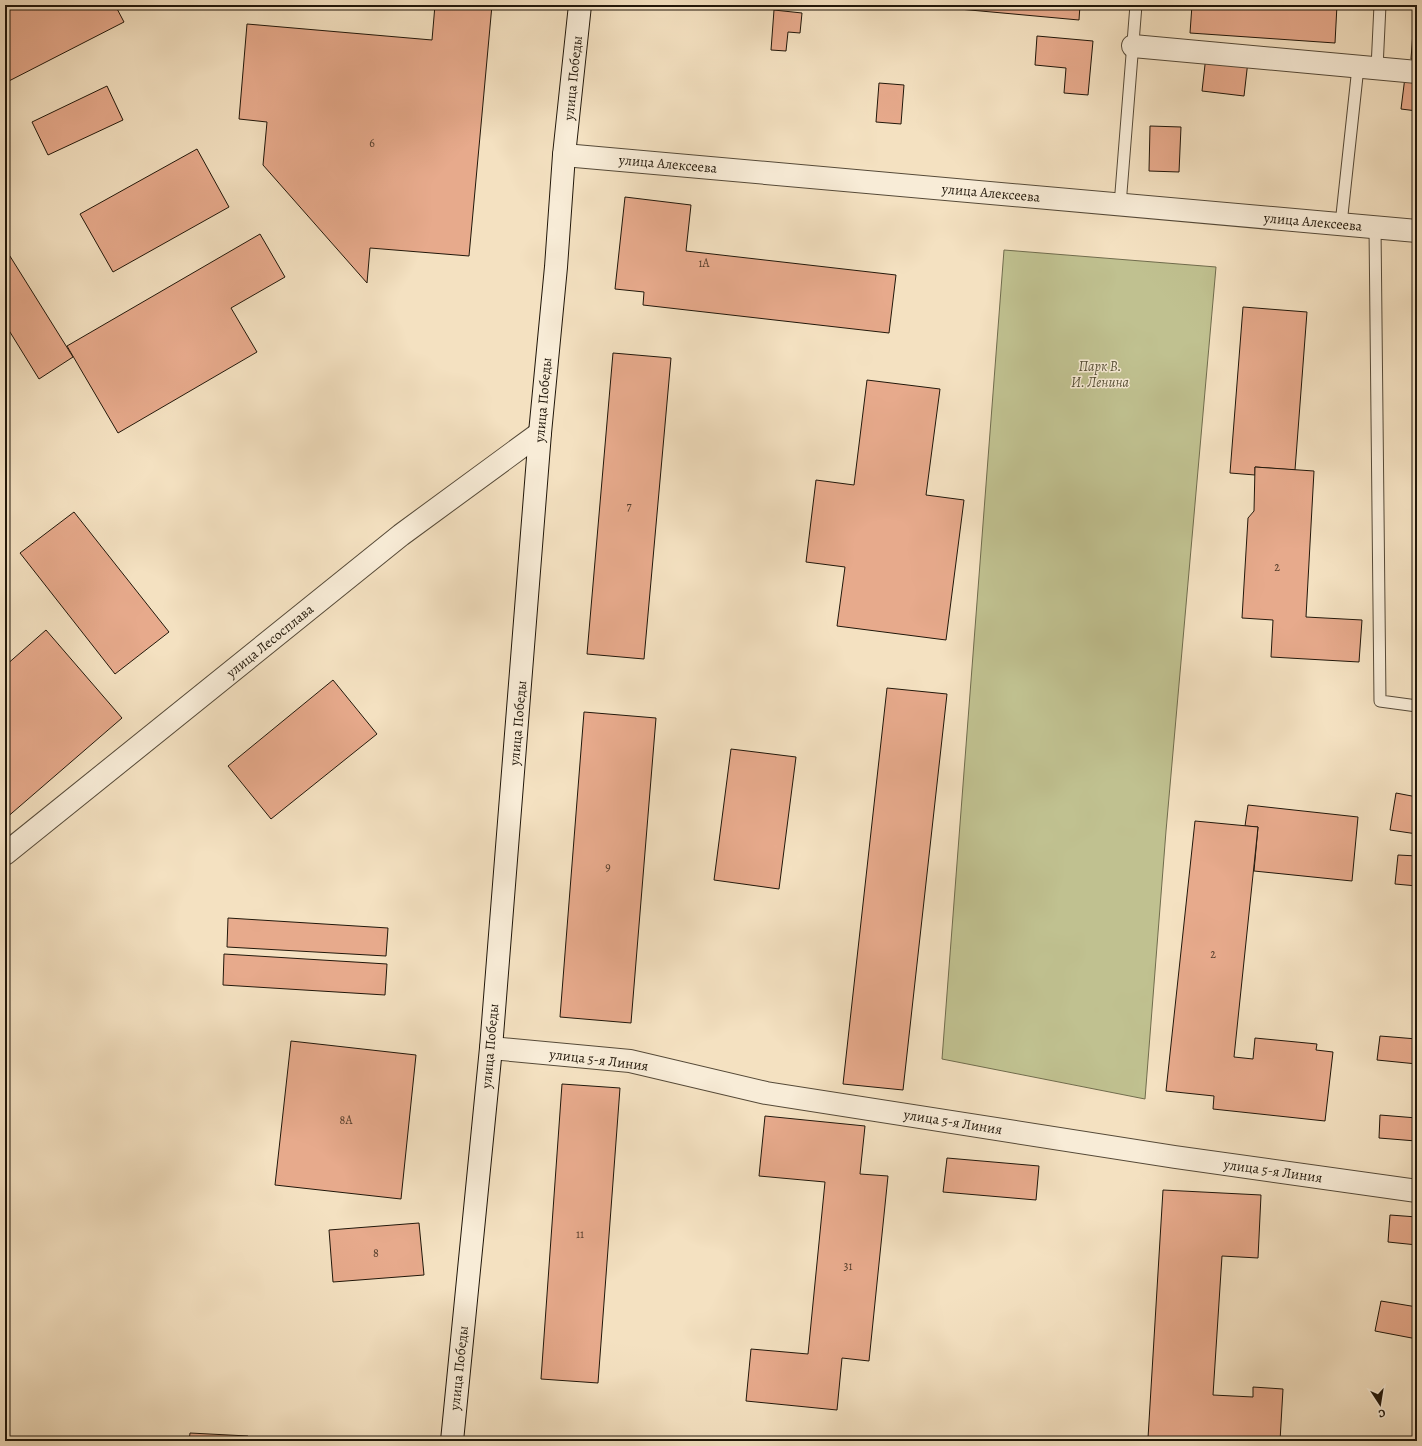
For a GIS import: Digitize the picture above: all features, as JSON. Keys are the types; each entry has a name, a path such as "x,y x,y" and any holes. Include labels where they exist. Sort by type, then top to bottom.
{"street":[{"name":"улица Победы","path":"452,1441 491,1048 540,433 556,267 564,155 580,5"},
{"path":"1133,46 1417,72"},
{"name":"улица Алексеева","path":"564,155 1417,231"},
{"name":"улица Лесосплава","path":"5,854 401,535 540,433"},
{"name":"улица 5-я Линия","path":"491,1048 630,1061 774,1094 1175,1157 1417,1191"}],"lane":[{"path":"1120,204 1136,5"},
{"path":"1341,224 1367,67 1380,5"},
{"path":"1375,227 1380,701 1417,706"}],"green space":[{"name":"Парк В. И. Ленина","path":"1004,250 1216,267 1166,831 1145,1099 942,1059"}],"building":[{"path":"5,5 115,5 124,22 5,83"},
{"path":"435,5 492,5 469,256 370,248 367,283 263,165 267,122 239,119 247,24 432,40"},
{"path":"937,5 1080,5 1079,20 937,7"},
{"path":"1192,5 1337,5 1335,43 1190,33"},
{"path":"1415,5 1417,5 1417,60 1411,59"},
{"path":"774,10 802,13 800,33 788,32 786,51 771,50"},
{"path":"1037,36 1093,41 1088,95 1064,93 1066,68 1035,65"},
{"path":"1206,56 1248,61 1244,96 1202,91"},
{"path":"1405,77 1417,78 1417,111 1401,109"},
{"path":"879,83 904,85 901,124 876,122"},
{"path":"107,86 123,120 48,155 32,122"},
{"path":"1150,126 1181,127 1179,172 1149,171"},
{"path":"197,149 229,207 113,272 80,214"},
{"path":"625,197 691,205 686,251 896,275 889,333 643,305 644,292 615,289"},
{"path":"260,234 285,277 231,308 257,352 118,433 67,346"},
{"path":"8,253 73,357 39,379 5,324 5,255"},
{"path":"1243,307 1307,312 1295,470 1255,467 1255,475 1230,473"},
{"path":"613,353 671,358 644,659 587,654"},
{"path":"867,380 940,389 926,495 964,500 946,640 837,626 845,567 806,562 816,480 854,485"},
{"path":"1255,467 1314,471 1306,617 1362,620 1359,662 1271,657 1273,620 1242,618 1248,518 1254,511"},
{"path":"74,512 169,632 115,674 20,553"},
{"path":"46,630 122,718 5,819 5,666"},
{"path":"333,680 377,734 271,819 228,766"},
{"path":"887,688 947,694 903,1090 843,1084"},
{"path":"584,712 656,718 631,1023 560,1017"},
{"path":"731,749 796,757 779,889 714,880"},
{"path":"1396,793 1417,797 1417,834 1390,830"},
{"path":"1248,805 1358,817 1352,881 1254,871 1258,827 1245,826"},
{"path":"1195,821 1258,827 1234,1057 1253,1059 1255,1038 1317,1044 1316,1050 1333,1052 1325,1121 1213,1109 1214,1096 1166,1091"},
{"path":"1398,855 1417,856 1417,886 1395,884"},
{"path":"228,918 388,928 386,956 227,947"},
{"path":"224,954 387,964 385,995 223,985"},
{"path":"1380,1036 1417,1039 1417,1064 1377,1060"},
{"path":"291,1041 416,1055 401,1199 275,1185"},
{"path":"562,1084 620,1088 598,1383 541,1379"},
{"path":"1380,1115 1417,1118 1417,1163 1414,1163 1416,1141 1379,1138"},
{"path":"765,1116 865,1126 860,1174 888,1176 869,1361 842,1358 837,1410 746,1401 751,1349 808,1354 825,1182 759,1176"},
{"path":"947,1158 1039,1166 1036,1200 943,1192"},
{"path":"1163,1190 1261,1195 1258,1258 1222,1256 1213,1395 1253,1397 1253,1387 1283,1389 1280,1441 1193,1441 1148,1438"},
{"path":"1390,1215 1417,1217 1417,1245 1388,1242"},
{"path":"419,1223 424,1275 333,1282 329,1230"},
{"path":"1381,1301 1417,1307 1417,1339 1375,1331"},
{"path":"190,1433 248,1436 247,1441 189,1441"}]}
